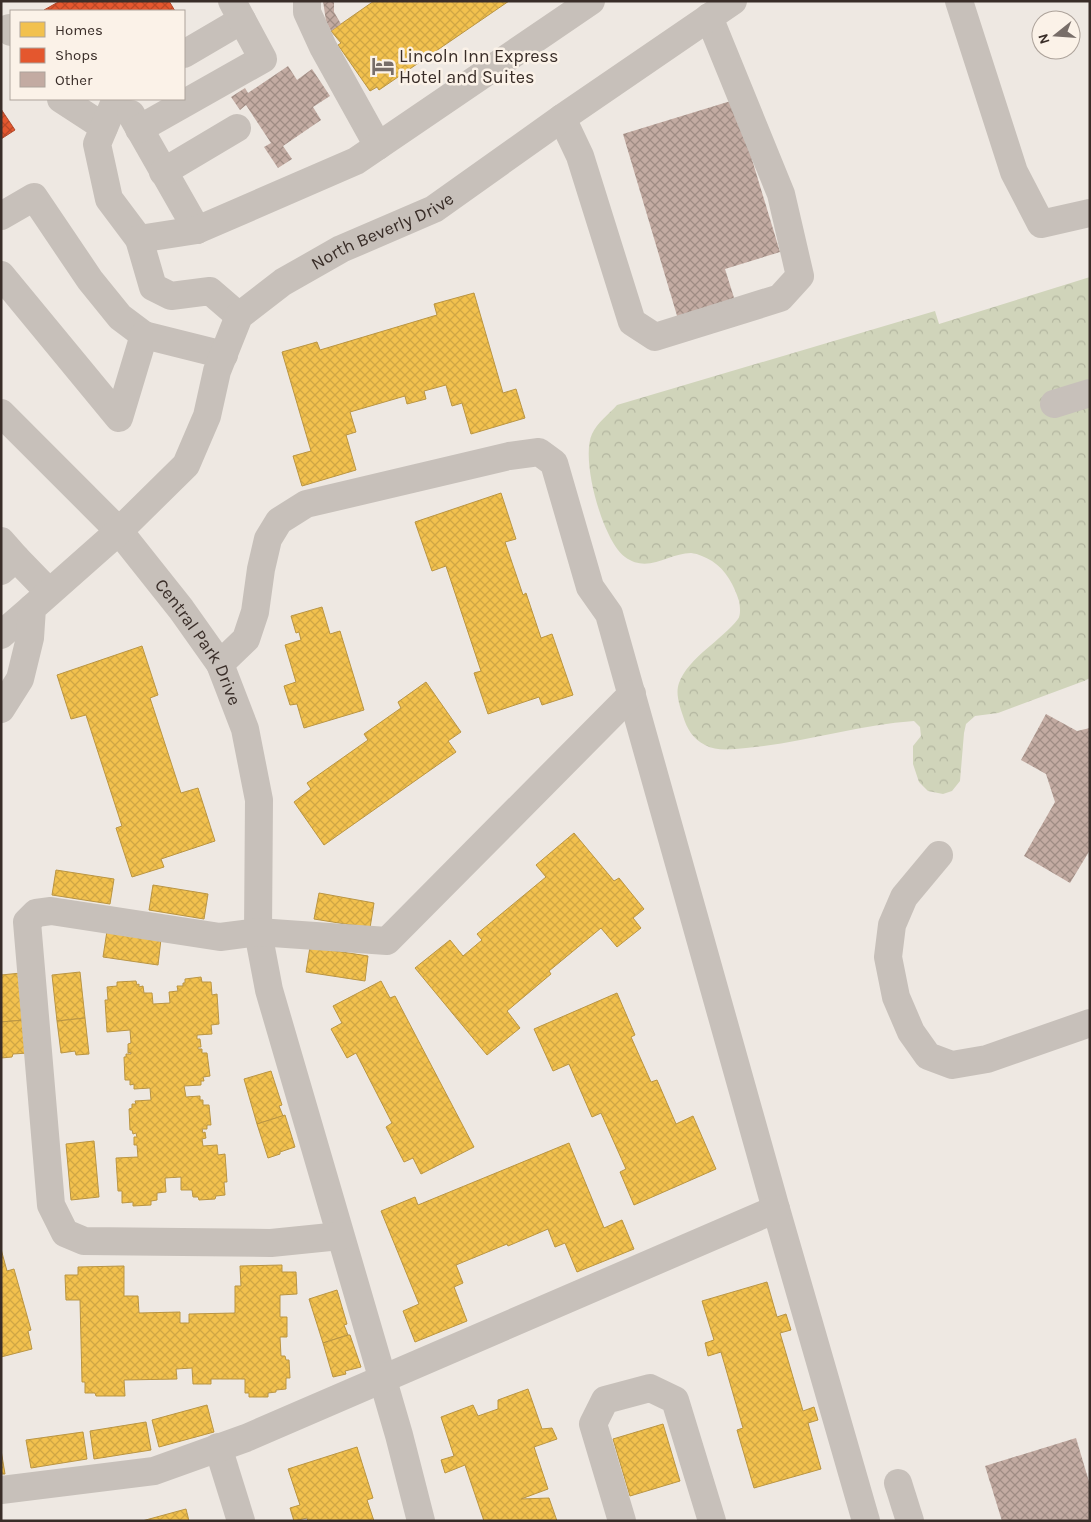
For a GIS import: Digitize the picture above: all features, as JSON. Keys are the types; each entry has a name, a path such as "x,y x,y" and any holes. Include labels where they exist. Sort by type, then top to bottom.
{"street":[{"path":"139,239 197,230 356,161 591,1"},
{"name":"North Beverly Drive","path":"239,316 283,282 341,249 434,209 562,118 733,1"},
{"path":"959,1 1014,172 1042,224 1090,213"},
{"path":"305,5 323,47 378,146"},
{"path":"139,129 263,59 237,11 185,53"},
{"path":"562,118 580,156 632,322 655,337 780,298 800,276 781,194 709,17"},
{"path":"63,100 104,127"},
{"path":"1,635 119,531 186,465 207,416 217,371 239,316 210,291 171,296 153,287 139,239 109,200 97,144 116,100"},
{"path":"123,100 197,230"},
{"path":"163,172 237,128"},
{"path":"1,216 34,197 90,280 120,317 144,335 224,355"},
{"path":"1,274 120,418 144,335"},
{"path":"1054,404 1090,393"},
{"name":"Central Park Drive","path":"1,413 119,531 181,609 220,664 245,729 259,800 258,932 269,990 382,1379 421,1521"},
{"path":"220,664 246,639 255,612 261,568 268,539 279,521 306,504 510,456 539,452 554,463 590,587 610,614 776,1209 866,1521"},
{"path":"6,557 41,600"},
{"path":"1,709 20,679 41,600"},
{"path":"340,1236 271,1243 84,1241 65,1233 51,1205 27,922 36,913 51,911 220,937 258,932 388,941 632,694"},
{"path":"939,855 904,898 892,925 888,957 896,997 910,1032 928,1056 952,1065 987,1059 1090,1023"},
{"path":"1,1490 154,1471 246,1438 776,1209"},
{"path":"622,1521 593,1424 605,1400 650,1388 675,1400 712,1521"},
{"path":"218,1448 241,1521"},
{"path":"898,1483 910,1521"}],"green space":[{"path":"1090,277 1090,678 998,713 975,716 966,724 960,781 952,791 943,794 928,791 919,782 913,764 913,746 921,736 920,727 914,721 872,726 767,746 725,750 715,749 697,740 689,729 679,704 679,683 683,674 697,657 738,619 740,613 739,601 735,589 725,573 712,561 702,556 691,553 683,554 642,564 625,557 617,548 602,518 591,480 589,446 592,434 600,422 617,405 935,311 939,324"}],"building: Homes":[{"name":"Lincoln Inn Express Hotel and Suites","path":"374,1 509,1 379,90 377,87 370,91 338,45 341,43 331,31"},
{"path":"474,293 503,393 516,389 525,418 471,434 462,403 452,406 446,385 424,391 426,399 407,404 405,396 350,412 356,432 346,435 356,470 302,486 293,456 311,451 282,352 317,342 320,350 437,315 434,304"},
{"path":"501,493 516,539 505,542 523,595 526,593 541,638 552,634 573,695 542,705 539,697 488,714 474,673 481,671 446,566 432,571 415,522"},
{"path":"322,607 330,634 340,631 364,710 304,728 297,704 290,705 284,686 296,682 285,645 301,640 299,632 296,633 291,616"},
{"path":"142,646 158,695 150,698 181,793 198,788 215,841 161,859 164,867 132,877 116,828 122,826 86,715 71,719 57,675"},
{"path":"426,682 461,732 448,741 456,752 324,845 294,802 311,789 307,783 368,740 364,734 401,708 398,702"},
{"path":"574,833 614,881 619,878 644,909 633,918 641,928 617,947 601,928 549,971 551,974 507,1011 520,1028 487,1055 415,968 450,940 463,956 482,940 477,934 546,877 536,865"},
{"path":"56,870 114,879 110,904 52,895"},
{"path":"153,885 208,894 204,919 149,910"},
{"path":"319,893 374,903 370,928 314,919"},
{"path":"107,931 161,939 158,965 103,957"},
{"path":"310,947 368,956 365,981 306,972"},
{"path":"80,972 85,1018 57,1021 52,975"},
{"path":"21,973 23,1020 1,1022 1,975"},
{"path":"201,977 202,982 211,982 212,995 217,994 219,1024 211,1025 212,1034 197,1035 197,1039 200,1039 201,1047 198,1047 198,1049 202,1049 202,1053 207,1053 210,1076 203,1077 204,1081 201,1081 201,1085 184,1086 186,1097 200,1096 200,1100 203,1100 203,1105 209,1105 211,1125 207,1125 207,1129 202,1129 203,1133 205,1132 206,1138 202,1139 203,1146 217,1145 218,1155 225,1154 227,1182 224,1182 225,1195 216,1196 215,1199 199,1200 198,1197 193,1197 192,1190 181,1190 181,1177 165,1178 166,1192 157,1193 157,1200 151,1201 151,1205 133,1206 133,1202 122,1203 122,1191 118,1191 116,1158 138,1157 137,1145 134,1145 134,1137 137,1137 136,1133 133,1134 132,1130 130,1130 129,1109 132,1108 132,1104 136,1104 135,1101 151,1100 150,1088 134,1089 134,1084 130,1085 130,1080 125,1080 124,1057 126,1057 126,1054 131,1054 131,1052 128,1053 128,1044 131,1043 130,1030 107,1032 105,1000 108,1000 107,987 117,986 117,982 136,981 139,987 143,986 144,993 152,993 153,1004 170,1003 169,992 178,991 177,986 183,986 185,979"},
{"path":"381,981 390,998 395,996 474,1147 421,1174 413,1158 404,1162 386,1127 392,1123 356,1053 347,1058 331,1029 342,1023 333,1006"},
{"path":"617,993 635,1035 631,1037 651,1082 657,1080 676,1124 693,1116 716,1169 634,1205 620,1172 626,1169 601,1113 592,1117 569,1064 553,1071 534,1029"},
{"path":"85,1018 89,1054 76,1055 75,1051 61,1053 57,1021"},
{"path":"25,1020 28,1053 13,1054 12,1057 1,1058 1,1022"},
{"path":"271,1071 282,1105 279,1106 283,1116 257,1124 244,1079"},
{"path":"285,1115 295,1147 268,1158 257,1124"},
{"path":"94,1141 99,1197 71,1200 66,1144"},
{"path":"569,1143 604,1228 622,1220 634,1249 577,1272 565,1243 555,1247 548,1229 456,1265 463,1283 454,1287 467,1321 415,1342 403,1311 419,1304 381,1211 415,1197 418,1205"},
{"path":"1,1249 7,1271 14,1269 31,1330 28,1331 32,1349 1,1357"},
{"path":"282,1265 282,1272 296,1272 297,1294 280,1295 280,1317 287,1317 287,1337 280,1337 281,1356 285,1356 286,1360 289,1360 290,1378 286,1378 286,1389 268,1393 268,1397 249,1397 249,1393 245,1393 245,1379 211,1379 211,1384 193,1384 192,1368 176,1369 177,1379 124,1380 125,1396 96,1396 95,1393 85,1393 85,1382 82,1382 80,1300 66,1300 65,1275 78,1275 78,1267 124,1266 124,1296 138,1296 139,1313 180,1312 180,1323 189,1323 189,1314 235,1313 235,1286 241,1286 240,1266"},
{"path":"767,1282 777,1317 786,1314 791,1330 780,1333 803,1411 814,1407 818,1420 808,1423 821,1469 754,1488 737,1430 743,1428 721,1352 708,1356 705,1343 714,1340 702,1301"},
{"path":"337,1290 347,1324 344,1325 348,1335 323,1343 309,1299"},
{"path":"350,1335 361,1367 345,1371 346,1374 333,1377 323,1343"},
{"path":"528,1389 542,1429 552,1428 557,1439 534,1447 548,1489 521,1499 549,1498 557,1521 484,1521 465,1465 445,1473 441,1460 454,1456 441,1417 473,1405 478,1416 498,1409 498,1400"},
{"path":"207,1405 214,1432 159,1447 152,1420"},
{"path":"146,1422 151,1450 94,1459 90,1431"},
{"path":"663,1424 680,1481 630,1496 613,1439"},
{"path":"83,1432 87,1459 31,1468 26,1440"},
{"path":"357,1447 373,1498 367,1500 374,1521 308,1521 307,1518 294,1521 290,1508 300,1505 288,1469"},
{"path":"1,1450 5,1474 1,1474"},
{"path":"186,1509 189,1521 142,1521"}],"building: Shops":[{"path":"60,1 169,1 174,10 44,10"},
{"path":"1,109 15,130 1,139"}],"building: Other":[{"path":"323,1 334,1 334,12 341,24 331,31 326,21"},
{"path":"288,66 297,80 312,69 330,96 313,107 321,120 283,146 292,159 278,168 264,147 271,143 246,105 240,110 231,97 245,88 248,93"},
{"path":"734,100 780,252 725,269 735,301 678,319 623,134"},
{"path":"1046,714 1077,731 1090,728 1090,850 1070,883 1024,856 1055,802 1046,774 1021,760"},
{"path":"1076,1438 1090,1485 1090,1521 1002,1521 985,1466"}],"place":[{"name":"Lincoln Inn Express Hotel and Suites","path":"383,66"}]}
